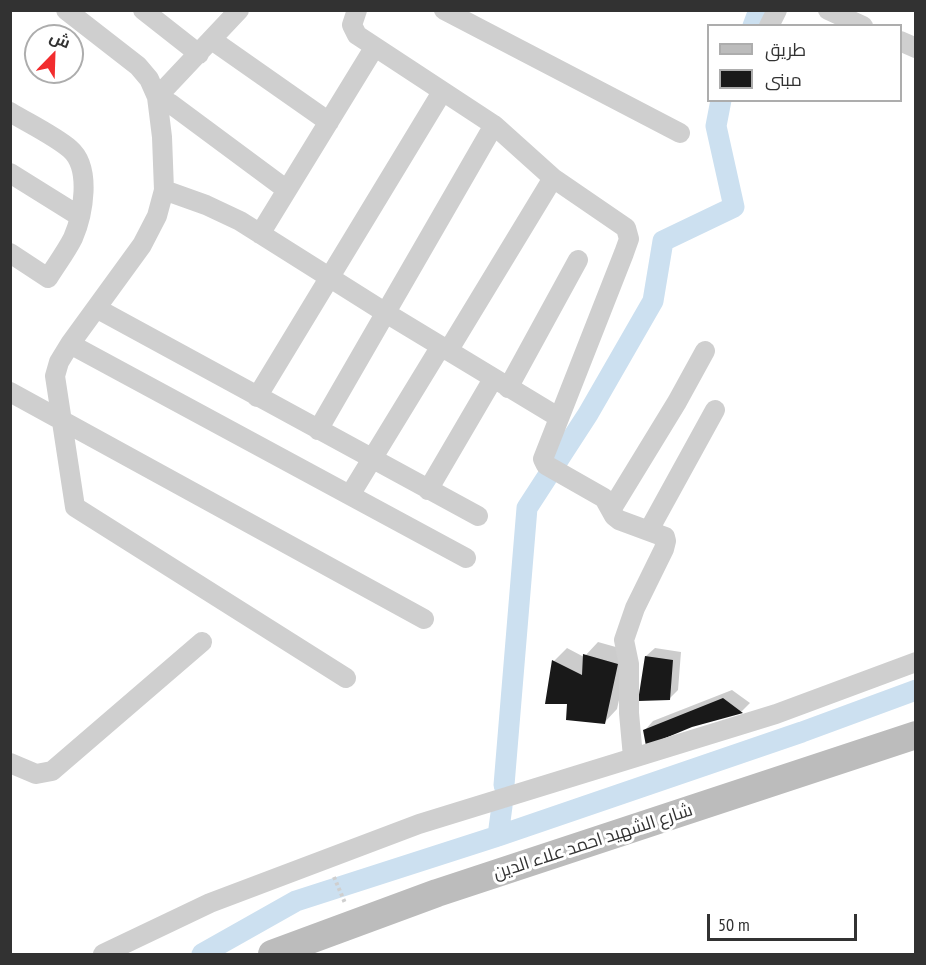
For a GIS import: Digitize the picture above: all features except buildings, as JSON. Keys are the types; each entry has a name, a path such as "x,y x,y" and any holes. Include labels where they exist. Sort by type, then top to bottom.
{"main road":[{"name":"شارع الشهيد احمد علاء الدين","path":"272,954 437,893 915,735"}],"street":[{"path":"66,10 138,66 149,79 157,98 162,137 164,190 157,216 142,245 70,344 59,362 55,376 75,507 346,678"},
{"path":"143,10 328,122"},
{"path":"157,98 239,10"},
{"path":"357,10 352,25 357,35 494,125 553,178 626,228 629,239 543,454 543,459 552,469 604,498 619,520 665,537 666,541 635,608 624,640 629,664 629,713 633,757"},
{"path":"444,10 680,133"},
{"path":"770,24 777,10"},
{"path":"828,10 859,24"},
{"path":"260,234 374,48"},
{"path":"256,397 442,92"},
{"path":"157,98 171,104 287,190"},
{"path":"10,112 72,150 80,163 84,186 80,216 73,238 48,278 10,253"},
{"path":"318,430 494,125"},
{"path":"10,173 80,216"},
{"path":"350,495 553,178"},
{"path":"164,190 206,205 240,221 444,349 558,417"},
{"path":"428,490 501,383 578,260"},
{"path":"96,308 371,460 478,516"},
{"path":"70,344 466,558"},
{"path":"611,510 677,402 705,351"},
{"path":"10,392 424,619"},
{"path":"649,530 715,410"},
{"path":"10,763 36,774 52,771 202,642"},
{"path":"104,954 210,903 419,824 776,714 915,662"}],"path":[{"path":"326,859 354,923"}],"waterway":[{"path":"754,24 759,10"},
{"path":"504,785 527,508 588,414 653,301 663,241 734,207 716,126 721,102"},
{"path":"202,954 296,901 498,836 802,732 916,690"},
{"path":"498,836 502,806"}]}
